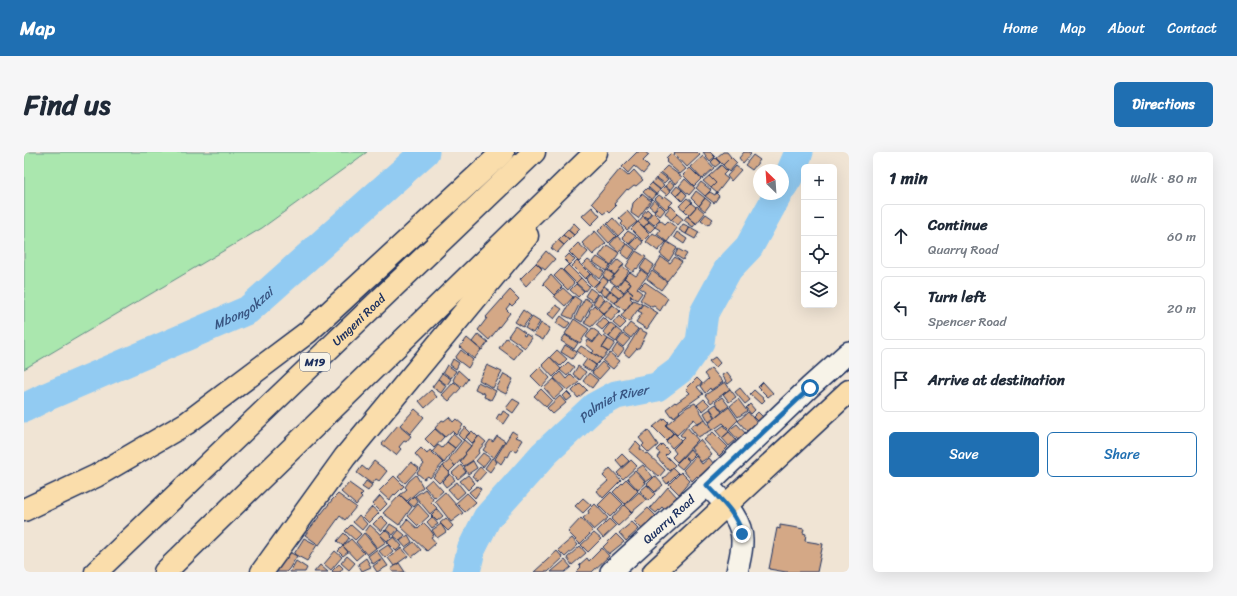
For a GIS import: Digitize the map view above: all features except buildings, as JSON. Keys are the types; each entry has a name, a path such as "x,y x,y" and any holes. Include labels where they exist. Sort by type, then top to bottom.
{"main road":[{"path":"24,510 96,476 187,423 308,332 503,152"},
{"name":"Umgeni Road","path":"96,572 534,152"},
{"path":"165,572 597,152"},
{"path":"262,572 345,458 597,152"},
{"path":"654,572 849,391"}],"street":[{"name":"Quarry Road","path":"611,572 707,485 849,352"},
{"path":"707,485 738,520 742,534 741,552 737,572"}],"green space":[{"path":"24,152 367,152 262,228 24,369"}],"waterway":[{"name":"Mbongokzai","path":"24,408 46,397 248,310 425,152"},
{"name":"Palmiet River","path":"789,176 799,152"},
{"name":"Palmiet River","path":"466,572 471,550 487,518 544,454 594,407 616,395 657,387 681,369 700,342 704,313 728,269 749,247 775,200"}],"route":[{"path":"742,534 738,520 707,485 810,388"}]}
